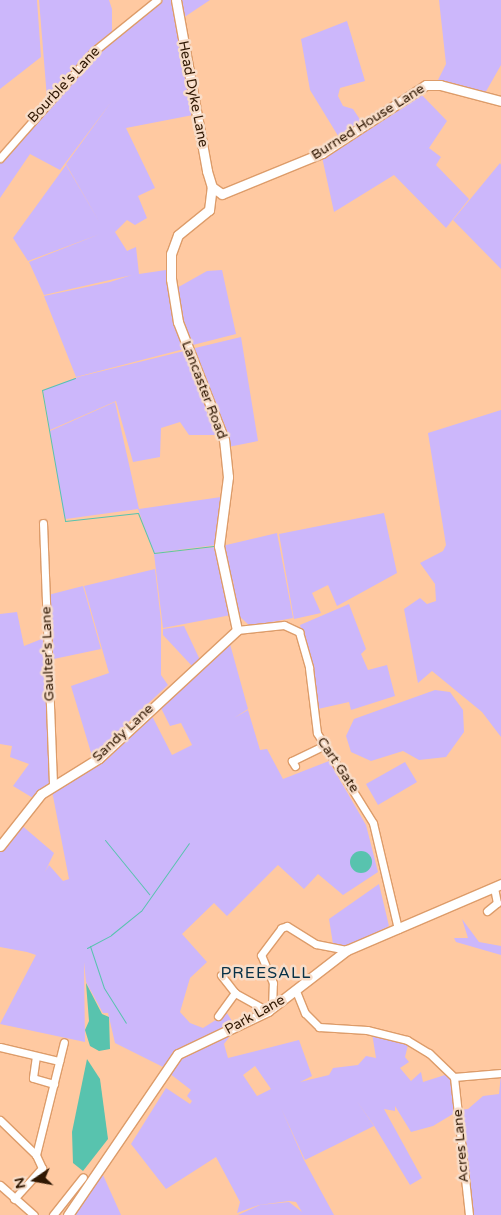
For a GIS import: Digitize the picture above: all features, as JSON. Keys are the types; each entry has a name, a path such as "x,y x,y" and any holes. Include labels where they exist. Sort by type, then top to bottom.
{"main road":[{"name":"Head Dyke Lane","path":"176,0 212,187"},
{"name":"Burned House Lane","path":"232,192 322,153 426,86 440,84 463,94 501,101"},
{"path":"209,210 212,187 222,194 232,192"},
{"name":"Lancaster Road","path":"232,192 178,235 171,254 171,280 178,322 224,440 228,477 219,546 237,630"},
{"name":"Sandy Lane","path":"0,846 35,801 53,786 99,758 148,709 227,641 237,630"},
{"name":"Park Lane","path":"68,1215 175,1057 270,1009 347,950 498,885"}],"street":[{"name":"Bourble's Lane","path":"0,158 94,51 157,0"},
{"name":"Gaulter's Lane","path":"43,523 53,786"},
{"name":"Cart Gate","path":"237,630 284,624 299,632 309,668 317,733 373,823 398,929"},
{"path":"294,766 292,761 325,745"},
{"path":"494,910 498,898 498,885"},
{"path":"221,975 235,994 270,1009 273,983 263,952 281,928 287,926 316,944 347,950"},
{"path":"289,993 316,1026 367,1030 406,1040 429,1053 454,1077 501,1073"},
{"path":"218,1016 235,994"},
{"path":"36,1155 64,1042"},
{"path":"0,1047 59,1061"},
{"path":"36,1056 33,1078 54,1084"},
{"name":"Acres Lane","path":"454,1077 469,1215"},
{"path":"0,1120 36,1155 42,1168 14,1200"},
{"path":"53,1215 83,1178"},
{"path":"0,1185 14,1200 34,1215"}],"shaded area":[{"path":"0,0 37,0 41,57 0,89"},
{"path":"39,0 109,0 112,9 112,35 98,42 47,98"},
{"path":"160,0 173,0 193,115 126,128 155,188 138,196 147,218 135,225 127,220 115,232 127,251 136,247 139,274 166,270 175,323 184,349 76,377 44,296 110,282 132,275 44,295 29,262 100,234 28,261 13,238 66,165 100,223 66,164 112,101 60,170 30,154 0,198 0,161 104,45"},
{"path":"179,0 210,0 183,18"},
{"path":"439,0 501,0 501,65 484,95 438,80 446,64"},
{"path":"347,21 365,81 340,88 338,96 343,106 353,109 363,124 340,139 310,90 301,39"},
{"path":"419,92 447,121 429,148 441,157 436,165 469,199 446,228 394,175 334,212 322,157"},
{"path":"500,163 501,165 501,269 453,220"},
{"path":"222,270 236,334 189,346 175,289 207,271"},
{"path":"241,337 258,441 228,447 222,422 191,349"},
{"path":"184,351 220,435 189,435 180,422 161,428 160,457 133,462 116,401 50,430 43,390 78,377"},
{"path":"115,402 139,509 221,497 216,545 154,553 138,509 66,519 50,431"},
{"path":"501,410 501,737 482,712 432,671 418,683 404,609 420,598 427,604 436,601 435,584 420,563 443,551 446,545 428,433"},
{"path":"384,513 397,573 337,606 328,585 312,593 321,613 294,619 279,534"},
{"path":"277,533 293,618 250,626 238,615 231,586 234,582 229,581 222,546"},
{"path":"216,547 231,615 163,628 154,554"},
{"path":"155,569 161,621 161,675 168,685 92,756 71,686 109,673 84,586"},
{"path":"83,586 101,649 49,660 48,595"},
{"path":"349,604 366,649 361,654 368,670 387,665 395,696 351,710 349,702 318,709 312,667 300,625"},
{"path":"17,612 24,646 44,638 51,781 33,798 13,786 29,764 10,757 12,746 0,744 0,614"},
{"path":"184,626 200,660 192,666 163,635 163,629"},
{"path":"230,644 248,709 234,718 248,710 260,750 267,749 283,779 329,761 366,825 378,872 343,895 318,874 304,889 278,865 227,916 214,903 182,934 207,962 190,978 180,1012 190,1023 203,1028 227,1013 235,1026 169,1060 163,1067 115,1043 108,1013 103,1013 86,982 84,962 85,1042 0,1024 36,955 0,947 0,850 20,824 54,853 45,872 49,865 63,881 69,879 52,791 109,758 151,714 172,755 192,745 181,723 170,726 160,706"},
{"path":"435,690 450,692 463,710 464,732 446,757 419,760 403,751 371,761 351,752 346,736 354,719"},
{"path":"405,762 417,782 378,805 366,784"},
{"path":"379,884 389,926 350,946 333,944 329,919"},
{"path":"462,919 479,942 501,946 501,955 456,942 454,938 468,938"},
{"path":"233,1032 224,1044 228,1058 299,1040 312,1076 300,1082 329,1075 333,1068 358,1065 366,1056 376,1058 372,1033 408,1045 405,1057 409,1062 400,1068 411,1081 421,1072 423,1082 448,1074 453,1083 453,1114 433,1126 411,1132 395,1106 395,1111 384,1109 422,1178 410,1185 373,1124 356,1100 374,1126 305,1160 281,1108 304,1160 334,1215 238,1215 260,1205 289,1202 302,1212 296,1202 289,1201 259,1205 237,1213 240,1202 216,1157 166,1189 131,1144 166,1088 190,1104 192,1101 187,1096 191,1090 169,1073 189,1050","holes":["255,1066 271,1089 257,1096 243,1075"]},
{"path":"501,1074 501,1215 470,1215 472,1206 465,1184 459,1110 468,1109 483,1096 499,1094"},
{"path":"103,1175 121,1215 72,1215"}],"water":[{"path":"361,851 369,854 372,862 369,870 361,873 353,870 350,862 353,854"},
{"path":"86,983 102,1014 109,1017 110,1049 99,1051 90,1046 85,1030 89,1021"},
{"path":"87,1059 100,1079 108,1139 83,1171 73,1163 72,1132"}],"waterway":[{"path":"75,378 42,390 65,521 138,513 154,553 214,546"},
{"path":"105,840 149,894"},
{"path":"87,948 111,935 141,911 189,843"},
{"path":"90,946 104,988 126,1023"}],"district":[{"name":"PREESALL","path":"266,973"}]}
